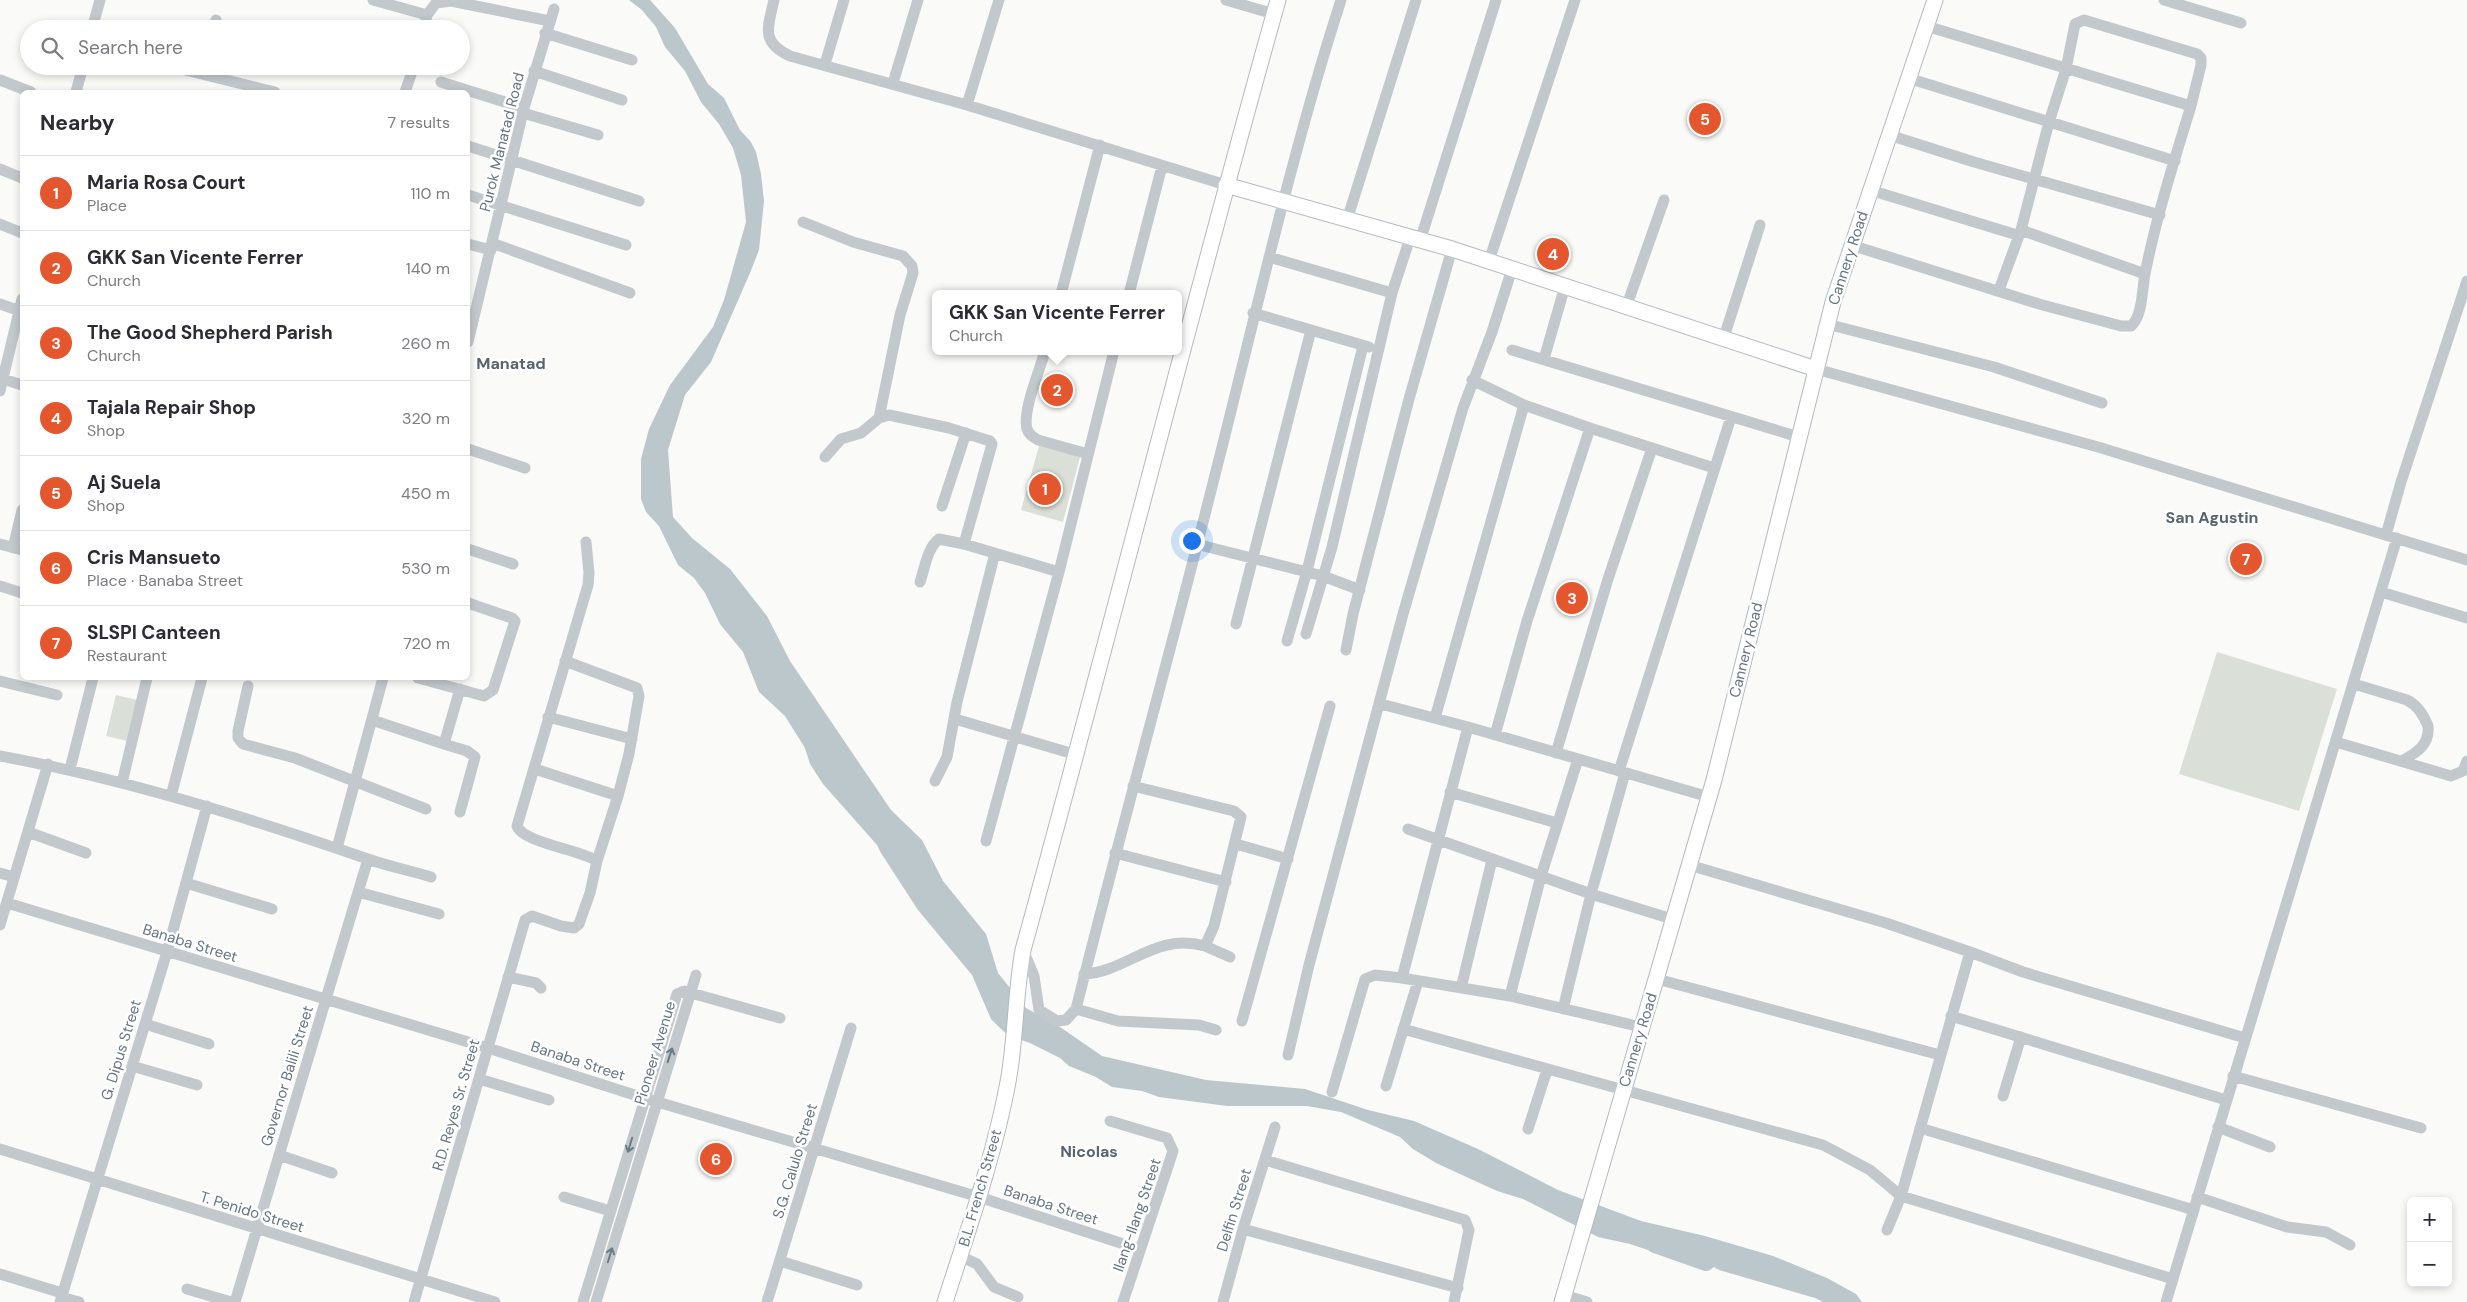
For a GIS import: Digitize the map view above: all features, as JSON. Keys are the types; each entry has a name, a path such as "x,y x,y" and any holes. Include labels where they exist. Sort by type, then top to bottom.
{"street":[{"path":"94,20 100,0"},
{"path":"373,0 427,15"},
{"path":"426,20 427,15 436,3 444,0 550,22"},
{"path":"774,0 768,26 768,38 771,44 790,56 893,83 1100,145 1162,166 1415,240 1452,249 1627,305 1816,369 2098,447 2467,560"},
{"path":"825,64 844,0"},
{"path":"893,83 918,0"},
{"path":"967,105 999,0"},
{"path":"1226,0 1276,7"},
{"path":"1023,950 1034,976 1039,1010 1049,1018 1061,1021 1072,1016 1076,1009 1268,257 1302,129 1340,0"},
{"path":"1347,220 1416,0"},
{"path":"1306,634 1323,576 1380,349 1392,293 1415,240 1496,0"},
{"path":"1489,261 1575,0"},
{"name":"Cannery Road","path":"1563,1298 1709,797 1827,324 1870,190 1935,0"},
{"path":"2164,0 2241,23"},
{"name":"B.L. French Street","path":"1182,353 1226,185 1276,7"},
{"name":"Purok Manatad Road","path":"470,334 534,71 554,9"},
{"path":"1852,246 1999,290 2039,304 2127,326 2134,323 2137,317 2145,274 2160,215 2201,65 2201,58 2197,54 2084,20 2075,24 2066,69 2049,122 2035,178 1999,290"},
{"path":"1926,26 2190,106"},
{"path":"546,33 632,60"},
{"path":"534,71 622,100"},
{"path":"77,90 81,75"},
{"path":"218,75 268,90"},
{"path":"406,90 411,75"},
{"path":"1908,78 2175,161"},
{"path":"0,80 26,90"},
{"path":"441,82 465,90"},
{"path":"470,92 598,135"},
{"path":"1889,135 2160,215"},
{"path":"1062,290 1100,145"},
{"path":"470,147 639,201"},
{"path":"1130,290 1162,166"},
{"path":"0,169 20,177"},
{"path":"1870,190 2019,232 2145,274"},
{"path":"470,195 626,244"},
{"path":"1627,305 1664,200"},
{"path":"803,222 853,242 904,256 912,266 913,274 900,315 878,418 867,430 841,439 825,457"},
{"path":"0,224 20,232"},
{"path":"1724,337 1760,225"},
{"path":"470,244 491,247 630,293"},
{"path":"1346,650 1409,399 1452,249"},
{"path":"1268,257 1392,293"},
{"path":"1288,1055 1309,965 1381,704 1403,614 1472,380 1492,332 1512,269"},
{"path":"2168,1302 2173,1279 2233,1076 2381,592 2401,482 2467,281"},
{"path":"1544,359 1565,286"},
{"path":"0,304 20,307"},
{"path":"1254,313 1363,346 1380,349"},
{"path":"20,317 17,346 1,385 20,385"},
{"path":"1827,324 1994,367 2102,403"},
{"path":"1236,624 1311,330"},
{"path":"1287,641 1307,572 1363,346"},
{"path":"1512,350 1799,437"},
{"path":"1044,355 1028,409 1027,430 1032,437 1038,440 1088,454"},
{"path":"986,840 1059,572 1113,355"},
{"name":"B.L. French Street","path":"945,1302 979,1198 1010,1072 1023,950 1077,755 1182,355"},
{"path":"1472,380 1524,405 1714,468"},
{"path":"1435,718 1524,405"},
{"path":"878,418 889,416 966,433 990,441 992,444 964,544"},
{"path":"1563,1009 1622,772 1731,416"},
{"path":"1495,735 1527,621 1590,428"},
{"path":"942,506 966,433"},
{"path":"1556,753 1608,579 1652,448"},
{"path":"470,450 525,468"},
{"path":"0,544 18,549 20,530"},
{"path":"920,582 934,543 939,539 964,544 1059,572"},
{"path":"565,661 632,685 638,690 639,696 632,739 618,796 597,861 587,854 530,837 518,830 517,824 535,769 548,717 588,585 586,542"},
{"path":"1196,544 1323,576 1360,590"},
{"path":"470,550 513,564"},
{"path":"935,781 945,762 995,553"},
{"path":"0,586 20,592"},
{"path":"2381,592 2467,618"},
{"path":"426,680 484,696 493,690 515,624 512,618 470,604"},
{"path":"70,769 92,680"},
{"path":"122,783 147,680"},
{"path":"171,796 201,680"},
{"path":"337,848 382,680"},
{"path":"0,681 57,695"},
{"path":"2354,684 2412,702 2423,716 2428,728 2425,743 2417,752 2402,761"},
{"path":"248,686 238,732 240,742 295,758 426,808"},
{"path":"444,744 460,689"},
{"path":"1381,704 1468,727 1709,797"},
{"path":"1242,1021 1330,706"},
{"path":"548,717 632,739"},
{"path":"955,718 1015,738 1077,755"},
{"path":"372,720 467,751 475,757 460,812"},
{"path":"1402,978 1468,727"},
{"path":"2336,742 2454,776 2463,771 2467,761"},
{"path":"0,756 70,769 207,806 368,859 431,877"},
{"path":"1510,996 1541,876 1578,759"},
{"path":"0,925 48,764"},
{"path":"535,769 618,796"},
{"path":"1133,786 1234,811 1241,817 1236,844 1214,926 1205,946"},
{"path":"1450,792 1558,824"},
{"name":"G. Dipus Street","path":"61,1297 167,952 207,806"},
{"path":"1408,829 1591,894 1672,919"},
{"path":"28,832 86,853"},
{"path":"1236,844 1288,860"},
{"path":"1115,853 1226,882"},
{"name":"Governor Balili Street","path":"235,1302 368,859"},
{"path":"1460,988 1492,860"},
{"name":"R.D. Reyes Sr. Street","path":"414,1302 518,940 528,917 540,917 568,928 577,926 590,893 597,861"},
{"path":"1689,865 1886,923 2023,972 2246,1038"},
{"path":"0,873 14,877"},
{"path":"186,883 272,908"},
{"path":"358,892 439,914"},
{"name":"Banaba Street","path":"6,903 326,1001 488,1048 650,1100 979,1198 1140,1249"},
{"path":"1084,974 1104,971 1135,956 1166,945 1186,943 1205,946 1230,957"},
{"path":"1887,1230 1901,1196 1970,952"},
{"path":"696,975 690,993 780,1018"},
{"path":"1332,1092 1365,979 1375,975 1510,996 1641,1027"},
{"path":"508,977 536,983 541,988"},
{"path":"1657,979 1940,1055"},
{"path":"1386,1086 1418,981"},
{"name":"Pioneer Avenue","path":"596,1302 677,994 683,991 690,993"},
{"path":"1076,1009 1118,1021 1199,1026 1216,1030"},
{"path":"1951,1016 2226,1100"},
{"path":"145,1024 209,1044"},
{"name":"S.G. Calulo Street","path":"767,1302 851,1028"},
{"path":"1403,1030 1823,1146 1870,1170 1901,1196 2173,1279"},
{"path":"2003,1096 2021,1038"},
{"path":"132,1066 197,1085"},
{"path":"1528,1129 1547,1070"},
{"path":"2233,1076 2421,1128"},
{"path":"479,1079 549,1100"},
{"name":"Pioneer Avenue","path":"583,1302 610,1211 650,1100"},
{"name":"Ilang-Ilang Street","path":"1110,1121 1167,1138 1171,1143 1172,1157 1123,1302"},
{"path":"2218,1126 2270,1147"},
{"name":"Delfin Street","path":"1227,1301 1243,1229 1276,1127"},
{"path":"1920,1128 2194,1210"},
{"name":"T. Penido Street","path":"0,1149 495,1302"},
{"path":"279,1156 332,1173"},
{"path":"1265,1160 1465,1220 1470,1230 1454,1302"},
{"path":"564,1197 610,1211"},
{"path":"2198,1197 2286,1227 2326,1232 2350,1244"},
{"path":"1243,1229 1458,1288"},
{"path":"960,1256 977,1264 994,1287 1018,1297"},
{"path":"780,1261 857,1285"},
{"path":"0,1274 79,1302"},
{"path":"188,1288 231,1302"},
{"path":"1563,1298 1587,1302"}],"shaded area":[{"path":"629,0 650,0 675,28 708,84 724,98 740,130 751,142 756,152 764,201 759,250 711,362 685,395 668,450 673,517 692,538 730,569 767,616 790,661 891,810 922,840 943,881 986,934 998,973 1026,1008 1060,1027 1102,1056 1206,1080 1305,1089 1368,1110 1414,1121 1478,1149 1558,1190 1641,1221 1705,1236 1773,1256 1827,1278 1856,1294 1862,1302 1823,1302 1719,1270 1699,1259 1676,1252 1657,1253 1630,1244 1598,1237 1523,1199 1497,1191 1436,1163 1413,1149 1400,1137 1341,1112 1307,1106 1227,1106 1159,1097 1142,1091 1112,1087 1096,1077 1069,1066 1060,1058 1030,1043 1009,1036 991,1019 972,975 918,910 877,845 823,784 810,764 805,748 785,716 759,692 743,652 720,624 705,593 694,578 678,565 659,526 646,512 641,499 641,459 649,429 670,385 713,327 724,300 746,222 741,175 733,148 719,124 701,102 685,71 665,47 656,27 642,10"},
{"path":"1039,446 1080,457 1063,522 1021,510"},
{"path":"2217,652 2337,689 2299,811 2179,774"},
{"path":"116,695 137,700 128,741 106,736"}],"waterway":[{"path":"1655,1244 1706,1262"}],"place":[{"name":"Aj Suela","path":"1705,119"},
{"name":"Tajala Repair Shop","path":"1553,254"},
{"name":"GKK San Vicente Ferrer","path":"1057,390"},
{"name":"Maria Rosa Court","path":"1045,489"},
{"name":"SLSPI Canteen","path":"2246,559"},
{"name":"The Good Shepherd Parish","path":"1572,598"},
{"name":"Cris Mansueto","path":"716,1159"}],"district":[{"name":"Manatad","path":"511,363"},
{"name":"San Agustin","path":"2212,517"},
{"name":"Nicolas","path":"1089,1151"}]}
